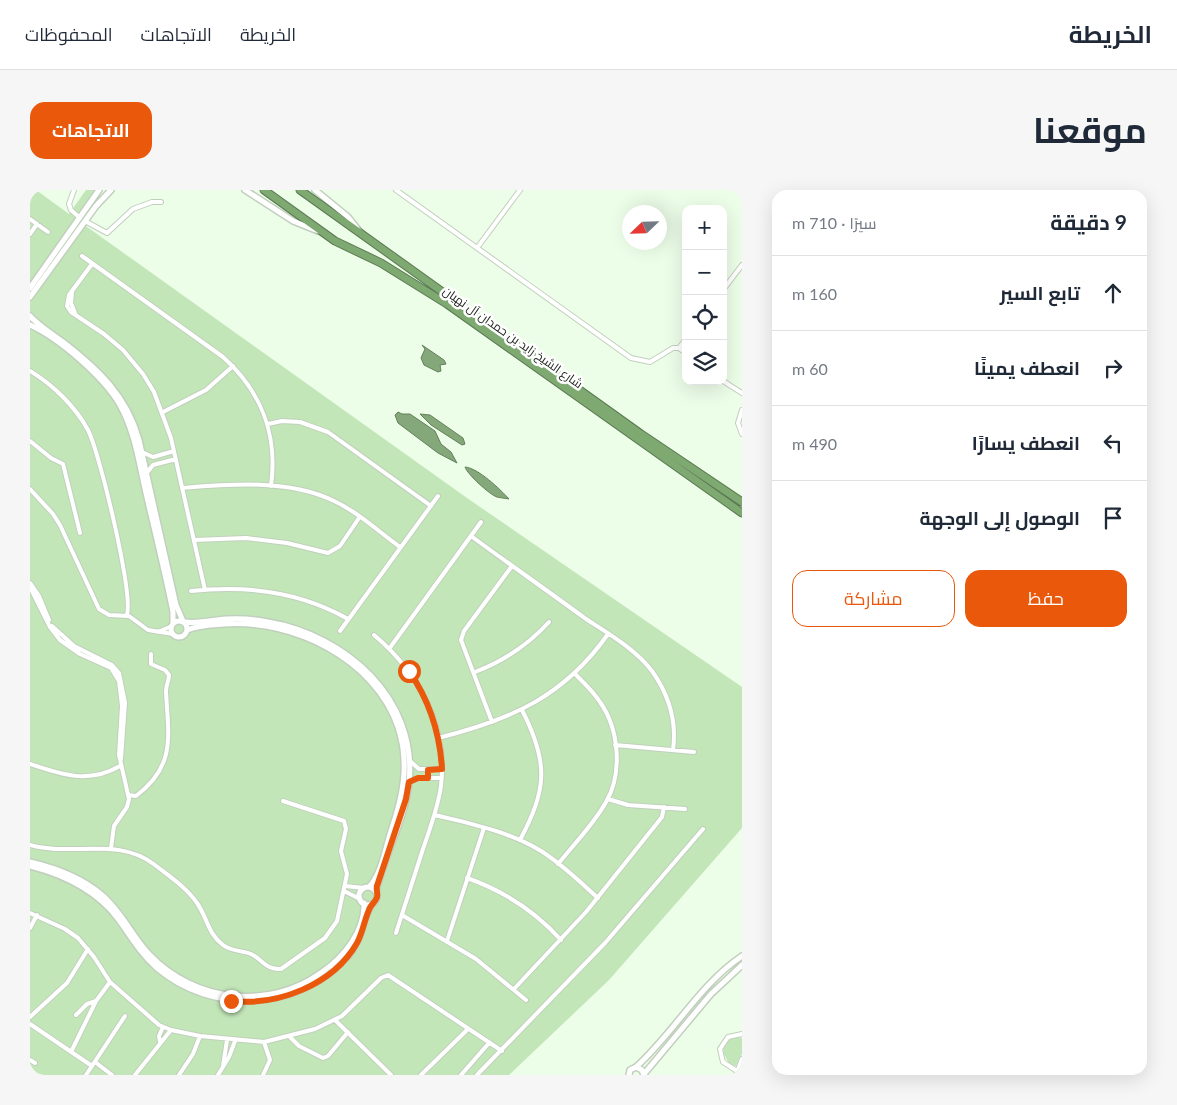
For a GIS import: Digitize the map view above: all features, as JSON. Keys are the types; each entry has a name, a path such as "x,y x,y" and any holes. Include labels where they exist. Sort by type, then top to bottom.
{"highway":[{"name":"شارع الشيخ زايد بن حمدان آل نهيان","path":"264,190 323,232 392,269 447,304 742,513"},
{"name":"شارع الشيخ زايد بن حمدان آل نهيان","path":"300,190 641,434 742,502"}],"street":[{"path":"74,190 69,204 71,210 83,220 107,233 133,209 152,202 162,202"},
{"path":"30,297 83,220 99,190"},
{"path":"30,288 83,220 111,190"},
{"path":"245,190 302,226 323,232"},
{"path":"315,190 348,217 362,235"},
{"path":"396,190 631,358 650,362 673,348 682,350"},
{"path":"477,248 520,190"},
{"path":"30,219 48,232"},
{"path":"30,234 37,224"},
{"path":"82,256 233,366 257,397 268,424 272,451 271,486"},
{"path":"92,264 72,292 71,303 75,314 104,334 130,358 149,382 163,412 174,451 205,590"},
{"path":"727,285 742,265"},
{"path":"30,316 90,363 113,387 130,413 141,450 176,605 187,630"},
{"path":"30,325 72,354 99,377 113,394 124,413 135,444 172,606 173,634"},
{"path":"679,348 685,340"},
{"path":"163,412 206,390 233,366"},
{"path":"30,371 48,383 67,402 79,416 91,438 117,538 129,600 127,615"},
{"path":"727,384 742,393"},
{"path":"742,410 738,423 742,434"},
{"path":"268,424 300,422 328,432 430,506"},
{"path":"30,441 51,458 64,464 80,533"},
{"path":"141,450 153,456 174,451"},
{"path":"146,474 154,465 176,459"},
{"path":"182,488 220,485 271,486 321,496 338,503 400,547"},
{"path":"30,489 49,509 60,526 99,609 109,615 127,615 144,628 182,637 187,630 203,626 245,623 292,632 319,643 342,658 379,690 392,713 401,736 404,779 396,814 378,870 367,888 360,893 362,901 361,920 353,939 341,956 322,972 302,984 277,994 231,996 204,990 173,975 147,952 118,912 101,895 71,876 30,862"},
{"path":"340,631 438,496"},
{"path":"194,540 246,538 287,543 328,553 340,546 360,518"},
{"path":"389,649 482,522"},
{"path":"471,536 641,659 660,684 673,719 673,750"},
{"path":"492,722 475,672 463,646 463,634 512,566"},
{"path":"30,583 39,596 50,622 60,635 80,650 112,665 119,673 125,703 120,764"},
{"path":"30,587 50,627 60,640 80,654 109,667 117,675 122,706 120,764 128,795 127,807 114,826 110,848"},
{"path":"191,591 254,589 291,595 313,602 348,620"},
{"path":"30,866 66,877 93,894 115,914 148,960 171,978 202,994 231,1001 279,998 302,989 325,976 355,947 372,904 377,898 376,892 406,799 409,782 409,760 402,727 388,696 368,672 332,645 296,629 267,622 237,619 184,622 172,625 158,632"},
{"path":"475,672 511,655 549,622"},
{"path":"438,738 492,722 522,710 550,693 574,673 608,634"},
{"path":"374,635 404,664 430,708 438,738 442,769 434,815 396,933"},
{"path":"128,795 136,796 157,775 165,758 169,738 166,690 168,676 165,670 151,664 151,654"},
{"path":"558,864 608,799 615,776 615,745 604,707 574,673"},
{"path":"520,840 538,803 542,775 538,749 522,710"},
{"path":"615,745 694,752"},
{"path":"409,760 416,768 428,770 442,769"},
{"path":"30,764 53,772 82,777 104,775 120,764"},
{"path":"428,770 428,778"},
{"path":"409,782 418,778 441,778"},
{"path":"608,799 623,804 685,809"},
{"path":"30,846 62,851 110,848 135,854 155,865 195,900 210,930 218,941 230,949 250,954 265,966 281,969 330,932 339,917 347,870 341,851 346,829 344,821 283,801"},
{"path":"514,989 598,898 661,818 664,807"},
{"path":"434,815 520,840 558,864 598,898"},
{"path":"446,941 484,828"},
{"path":"477,1075 502,1052 605,943 703,830"},
{"path":"468,878 514,900 539,918 561,940"},
{"path":"345,888 367,888 376,892"},
{"path":"345,888 362,901 372,904"},
{"path":"30,913 72,933 88,949 110,982 163,1027 171,1030 235,1041 264,1042 289,1036 315,1029 336,1020 353,1007 381,978 388,975 502,1052"},
{"path":"30,928 37,915"},
{"path":"402,915 482,964 526,1000"},
{"path":"30,1017 67,983 88,949"},
{"path":"628,1075 632,1068 636,1067 660,1042 711,983 742,956"},
{"path":"636,1067 640,1068 644,1075 711,994 742,965"},
{"path":"70,1052 96,1001 110,982"},
{"path":"76,1015 87,1004 96,1001"},
{"path":"86,1075 125,1016"},
{"path":"336,1020 391,1075"},
{"path":"30,1024 92,1066"},
{"path":"160,1042 159,1036 163,1027"},
{"path":"421,1075 468,1029"},
{"path":"135,1075 160,1042 166,1039 171,1030"},
{"path":"289,1036 296,1044 323,1058 328,1056 348,1032"},
{"path":"742,1034 728,1037 720,1049 723,1062 736,1073 742,1059"},
{"path":"179,1075 193,1054 200,1036"},
{"path":"223,1066 227,1040"},
{"path":"218,1075 235,1041"},
{"path":"263,1075 270,1060 264,1042"},
{"path":"461,1075 490,1043"},
{"path":"30,1060 35,1063"},
{"path":"95,1062 112,1075"}],"shaded area":[{"path":"30,190 36,190 69,214 86,190 95,190 76,219 467,498 742,687 742,828 609,980 509,1075 30,1075"},
{"path":"422,345 444,360 446,364 440,365 441,371 438,372 424,365 421,358 425,349"},
{"path":"398,412 410,414 435,431 441,444 451,452 457,463 438,453 398,423 395,415"},
{"path":"420,414 430,415 463,438 465,444 462,445 431,425"},
{"path":"465,467 482,475 509,499 497,497 489,492 474,479"},
{"path":"737,1037 742,1038 742,1054 736,1066 729,1064 723,1052 727,1042"}],"route":[{"path":"231,1001 263,1001 279,998 302,989 318,981 340,964 358,941 369,909 377,898 377,886 406,799 409,782 418,778 428,778 428,770 442,769 436,726 430,708 409,671"}]}
